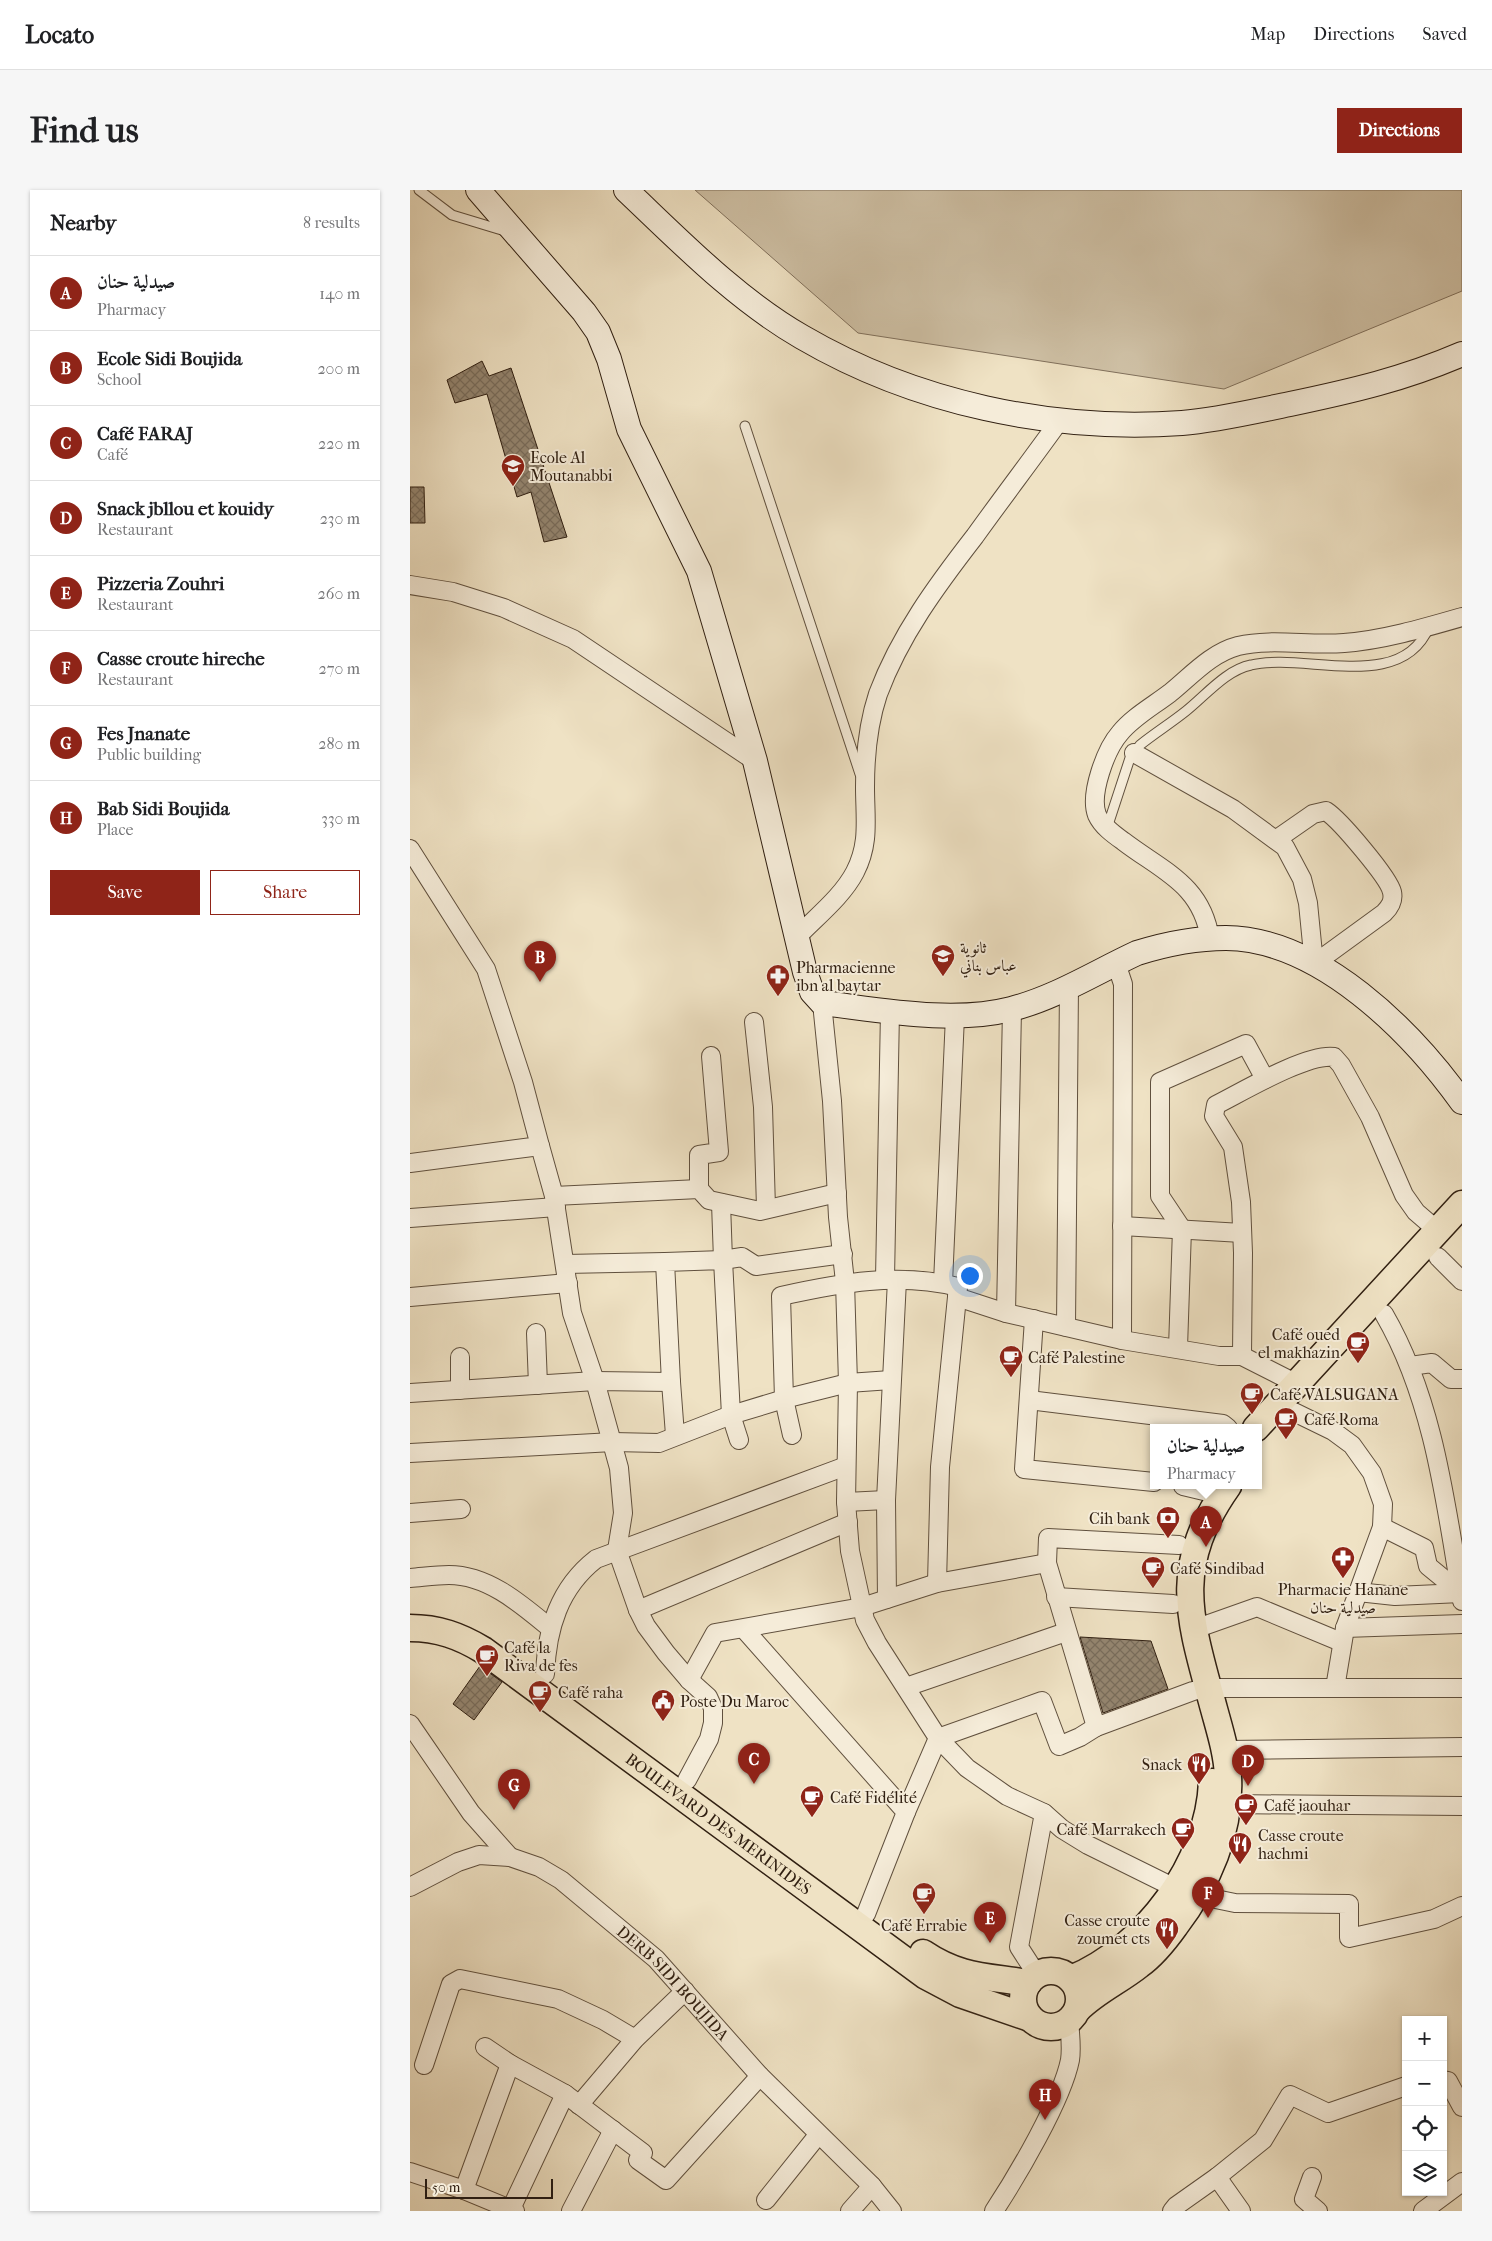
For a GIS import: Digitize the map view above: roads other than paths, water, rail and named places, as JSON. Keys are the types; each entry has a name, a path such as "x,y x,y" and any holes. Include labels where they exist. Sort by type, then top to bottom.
{"main road":[{"path":"1262,1445 1384,1314 1446,1240 1462,1204"},
{"path":"1260,1424 1297,1384 1446,1240"},
{"path":"1071,1979 1108,1959 1142,1932 1185,1892 1221,1842 1228,1804 1225,1750 1178,1636 1173,1604 1173,1576 1179,1545 1189,1518 1205,1489"},
{"path":"1073,2015 1080,1999 1077,1988 1071,1979 1055,1971 1033,1979 1023,2001 1030,2018 1038,2025 1049,2028 1060,2026 1073,2015 1093,1994 1132,1970 1148,1957 1176,1925 1211,1802 1211,1762 1192,1630 1189,1592 1193,1556 1209,1517 1206,1489"},
{"name":"BOULEVARD DES MERINIDES","path":"410,1611 438,1613 471,1624 545,1674 866,1914 934,1960 973,1976 1033,1979"},
{"name":"BOULEVARD DES MERINIDES","path":"410,1628 430,1629 455,1635 483,1650 926,1976 960,1994 1030,2018"}],"street":[{"path":"478,190 584,312 598,332 609,359 629,429 699,570 755,762 796,937 810,986 822,1004 832,1101 837,1193 845,1282 848,1383 846,1502 850,1551 865,1620 877,1643 938,1738 981,1780 1007,1796 1044,1813 1062,1829 1088,1845 1185,1892 1236,1903 1348,1904 1349,1938 1434,1919 1462,1906"},
{"path":"626,190 750,302 801,337 864,369 922,392 982,408 1060,420 1135,425 1184,423 1345,393 1410,376 1462,354"},
{"path":"796,937 842,890 855,873 867,834 865,788 869,727 878,694 899,647 927,598 1060,420"},
{"path":"410,585 453,592 504,608 574,639 755,762"},
{"path":"1210,939 1204,913 1185,885 1107,828 1097,814 1094,802 1100,774 1115,740 1134,719 1222,652 1256,643 1342,643 1362,641 1462,617"},
{"path":"1134,753 1233,808 1285,846 1302,879 1308,903 1314,964"},
{"path":"1277,839 1314,814 1326,811 1349,834 1389,885 1392,892 1391,905 1384,913 1314,964"},
{"path":"410,849 486,969 512,1047 555,1202 572,1313 614,1442 623,1493 623,1513 617,1550 638,1610 656,1640 689,1680 708,1696 713,1708 713,1723 708,1739 687,1780"},
{"path":"822,1004 955,1016 1012,1009 1150,949 1191,940 1247,940 1273,947 1314,964 1346,982 1388,1018 1434,1067 1462,1102"},
{"path":"1116,963 1122,984 1122,1340"},
{"path":"1066,1327 1069,985"},
{"path":"1006,1313 1012,1009"},
{"path":"887,1599 886,1500 891,1380 890,1011"},
{"path":"943,1283 955,1016"},
{"path":"754,1022 763,1107 766,1208"},
{"path":"1178,1348 1182,1229 1160,1196 1160,1082 1246,1044 1265,1079"},
{"path":"711,1056 719,1152 698,1155 699,1189 709,1200 760,1211 766,1208 837,1193"},
{"path":"1242,1356 1242,1232 1240,1202 1233,1147 1214,1116 1214,1110 1216,1105 1265,1079 1320,1057 1334,1057 1341,1065 1370,1117 1404,1195 1416,1212 1446,1240 1462,1281"},
{"path":"410,1162 540,1146"},
{"path":"410,1218 699,1189"},
{"path":"721,1203 731,1415 739,1440"},
{"path":"1122,1226 1242,1232"},
{"path":"565,1264 723,1260 742,1257 756,1266 843,1254"},
{"path":"665,1262 675,1435"},
{"path":"792,1435 784,1399 781,1296 845,1282 891,1280 943,1283 958,1287 940,1467 937,1583"},
{"path":"410,1298 568,1283"},
{"path":"957,1297 1006,1313 1122,1340 1219,1356 1242,1356 1297,1384"},
{"path":"1384,1314 1410,1366 1440,1478 1461,1597"},
{"path":"1034,1320 1024,1469 1150,1482"},
{"path":"536,1333 538,1385"},
{"path":"460,1357 460,1390"},
{"path":"1410,1366 1432,1363 1451,1379 1458,1381 1462,1379"},
{"path":"410,1453 614,1442 659,1443 675,1435 731,1415 784,1399 848,1383 891,1380"},
{"path":"410,1394 595,1381 671,1382"},
{"path":"1029,1400 1223,1424"},
{"path":"1294,1412 1333,1431 1352,1445 1372,1472 1381,1493 1382,1527 1343,1635 1335,1688"},
{"path":"545,1674 550,1628 563,1597 575,1578 596,1559 846,1466"},
{"path":"846,1502 886,1500"},
{"path":"410,1513 461,1509"},
{"path":"638,1610 848,1522"},
{"path":"1382,1527 1424,1548 1428,1566 1461,1597"},
{"path":"1096,1727 1066,1632 1047,1563 1048,1538 1179,1545"},
{"path":"689,1680 716,1633 862,1607 937,1583 1047,1563"},
{"path":"410,1578 450,1575 483,1583 514,1599 550,1628"},
{"path":"1358,1592 1396,1596 1461,1597"},
{"path":"1056,1597 1173,1604"},
{"path":"1192,1630 1257,1607 1343,1635 1462,1624"},
{"path":"744,1628 906,1812"},
{"path":"906,1687 1066,1632"},
{"path":"866,1914 906,1812 938,1738 1042,1701 1058,1746 1080,1737 1096,1727 1201,1690 1462,1688"},
{"path":"410,1724 471,1812 510,1857"},
{"path":"1225,1750 1462,1747"},
{"path":"1228,1804 1462,1806"},
{"path":"1033,1979 1019,1947 1044,1813"},
{"name":"DERB SIDI BOUJIDA","path":"410,1887 458,1862 479,1854 510,1857 539,1867 561,1880 656,1959 760,2076 872,2186 892,2211"},
{"path":"424,2065 451,1984 460,1979 558,1999 604,2020 635,2039"},
{"path":"410,2172 464,2190 512,2210 572,2100 685,1991"},
{"path":"994,2211 1021,2165 1064,2080 1070,2058 1073,2015"},
{"path":"485,2047 510,2064 572,2100 613,2130 643,2153 638,2160 666,2180 760,2076"},
{"path":"464,2190 510,2064"},
{"path":"1447,2081 1462,2107"},
{"path":"1172,2211 1263,2140 1290,2094 1328,2113 1402,2087"},
{"path":"571,2211 613,2130"},
{"path":"766,2200 818,2134"},
{"path":"1217,2177 1241,2211"},
{"path":"1312,2177 1304,2199 1318,2211"},
{"path":"1423,2211 1462,2182"},
{"path":"850,2211 872,2186"}],"lane":[{"path":"419,190 452,215 518,235"},
{"path":"745,426 865,788"},
{"path":"1107,828 1125,770 1134,753 1156,732 1240,668 1268,662 1363,666 1389,662 1405,654 1424,640 1429,626"}],"place":[{"name":"Ecole Al Moutanabbi","path":"513,487"},
{"name":"ثانوية عباس بناني","path":"943,977"},
{"name":"Ecole Sidi Boujida","path":"540,982"},
{"name":"Pharmacienne ibn al baytar","path":"778,997"},
{"name":"Café oued el makhazin","path":"1358,1364"},
{"name":"Café Palestine","path":"1011,1378"},
{"name":"Café VALSUGANA","path":"1252,1415"},
{"name":"Café Roma","path":"1286,1440"},
{"name":"Cih bank","path":"1168,1539"},
{"name":"صيدلية حنان","path":"1206,1547"},
{"name":"Pharmacie Hanane صيدلية حنان","path":"1343,1579"},
{"name":"Café Sindibad","path":"1153,1589"},
{"name":"Café la Riva de fes","path":"487,1677"},
{"name":"Café raha","path":"540,1713"},
{"name":"Poste Du Maroc","path":"663,1722"},
{"name":"Café FARAJ","path":"754,1784"},
{"name":"Snack","path":"1199,1785"},
{"name":"Snack jbllou et kouidy","path":"1248,1786"},
{"name":"Fes Jnanate","path":"514,1810"},
{"name":"Café Fidélité","path":"812,1818"},
{"name":"Café jaouhar","path":"1246,1826"},
{"name":"Café Marrakech","path":"1183,1850"},
{"name":"Casse croute hachmi","path":"1240,1865"},
{"name":"Café Errabie","path":"924,1915"},
{"name":"Casse croute hireche","path":"1208,1918"},
{"name":"Pizzeria Zouhri","path":"990,1943"},
{"name":"Casse croute zoumet cts","path":"1167,1950"},
{"name":"Bab Sidi Boujida","path":"1045,2120"}]}
